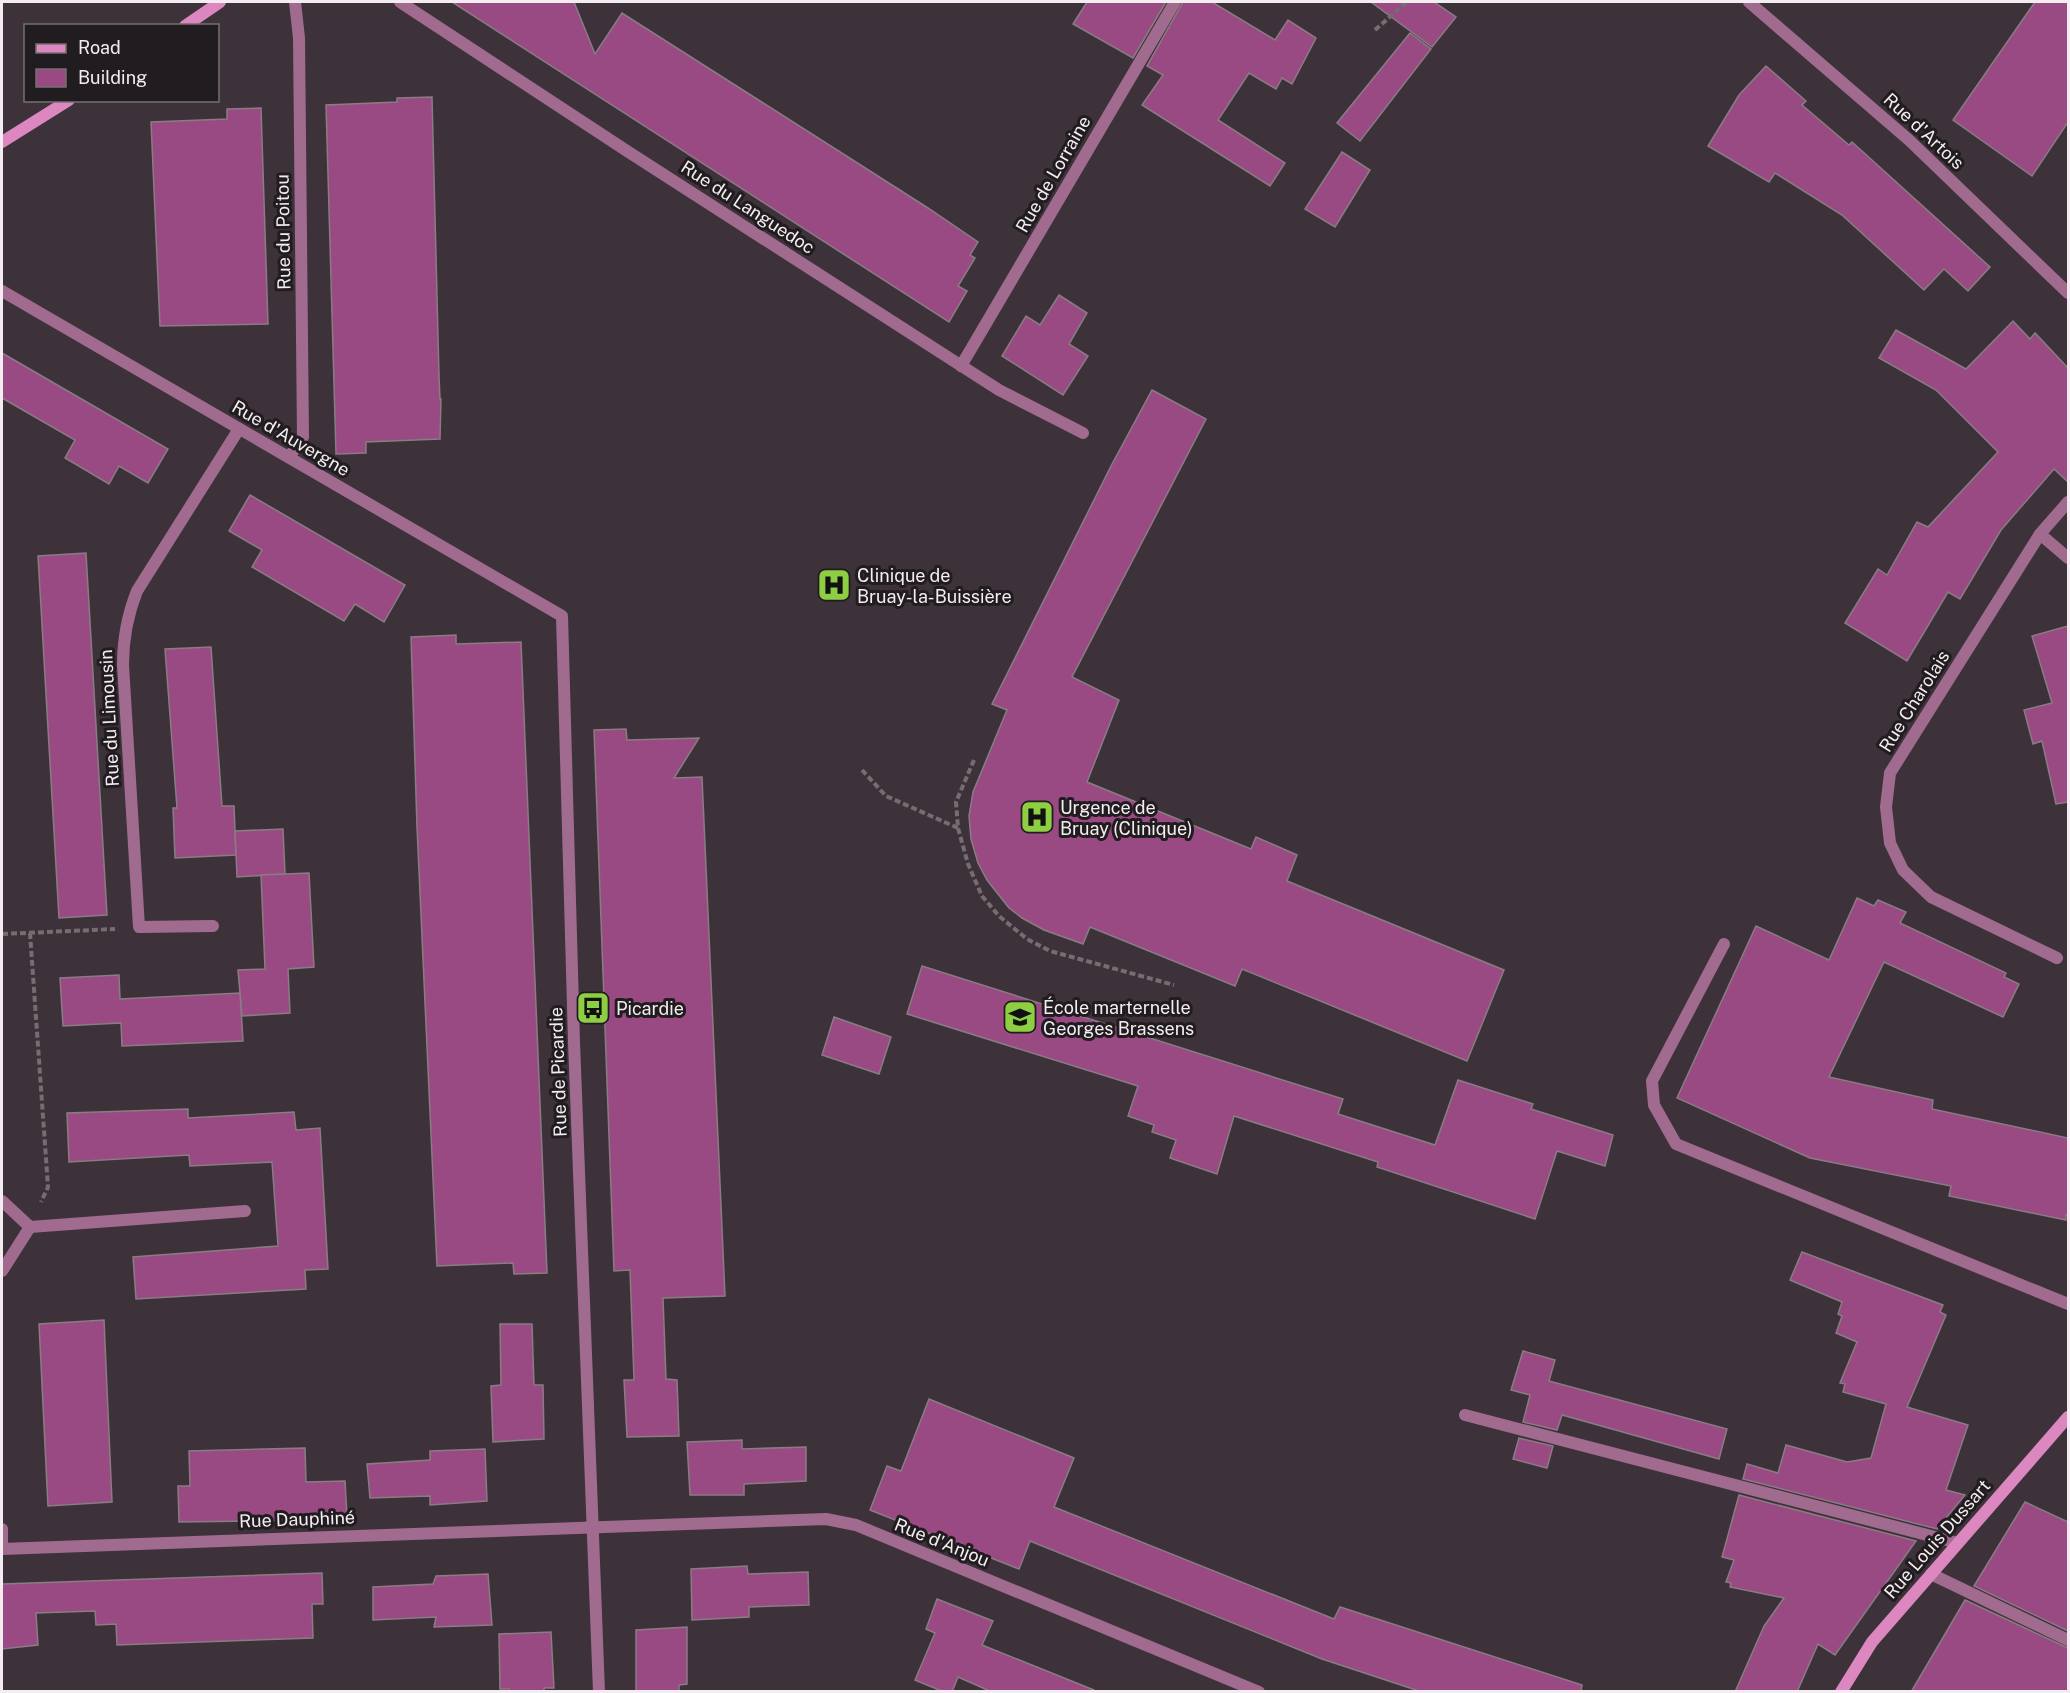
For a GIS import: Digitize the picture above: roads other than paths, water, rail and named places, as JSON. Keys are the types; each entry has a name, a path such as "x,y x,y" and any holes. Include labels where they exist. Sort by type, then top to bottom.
{"street":[{"path":"188,24 220,2"},
{"name":"Rue du Poitou","path":"290,457 303,437 298,38 295,2"},
{"name":"Rue du Languedoc","path":"400,2 999,390 1083,433"},
{"name":"Rue de Lorraine","path":"961,366 1175,2"},
{"name":"Rue d'Artois","path":"1749,2 1909,140 2068,293"},
{"path":"2,141 66,102"},
{"name":"Rue d'Auvergne","path":"2,291 562,616"},
{"name":"Rue du Limousin","path":"213,926 139,927 123,640 127,615 150,567 239,429"},
{"name":"Rue Charolais","path":"2057,958 1931,897 1903,870 1890,843 1886,807 1890,773 2040,534 2068,502"},
{"path":"2040,534 2068,558"},
{"name":"Rue de Picardie","path":"562,616 574,1042 599,1692"},
{"path":"1724,944 1652,1081 1654,1106 1676,1144 2068,1304"},
{"path":"2,1201 30,1227 245,1210"},
{"path":"2,1272 30,1227"},
{"path":"1465,1415 1958,1543"},
{"name":"Rue Louis Dussart","path":"1841,1692 1872,1642 2068,1417"},
{"name":"Rue d'Anjou","path":"594,1526 796,1519 826,1519 856,1525 1259,1692"},
{"name":"Rue Dauphiné","path":"2,1549 594,1526"},
{"path":"2,1529 2,1549"},
{"path":"1931,1574 2068,1640"}],"place":[{"name":"Clinique de Bruay-la-Buissière","path":"834,585"},
{"name":"Urgence de Bruay (Clinique)","path":"1037,817"},
{"name":"Picardie","path":"593,1008"},
{"name":"École marternelle Georges Brassens","path":"1020,1017"}]}
